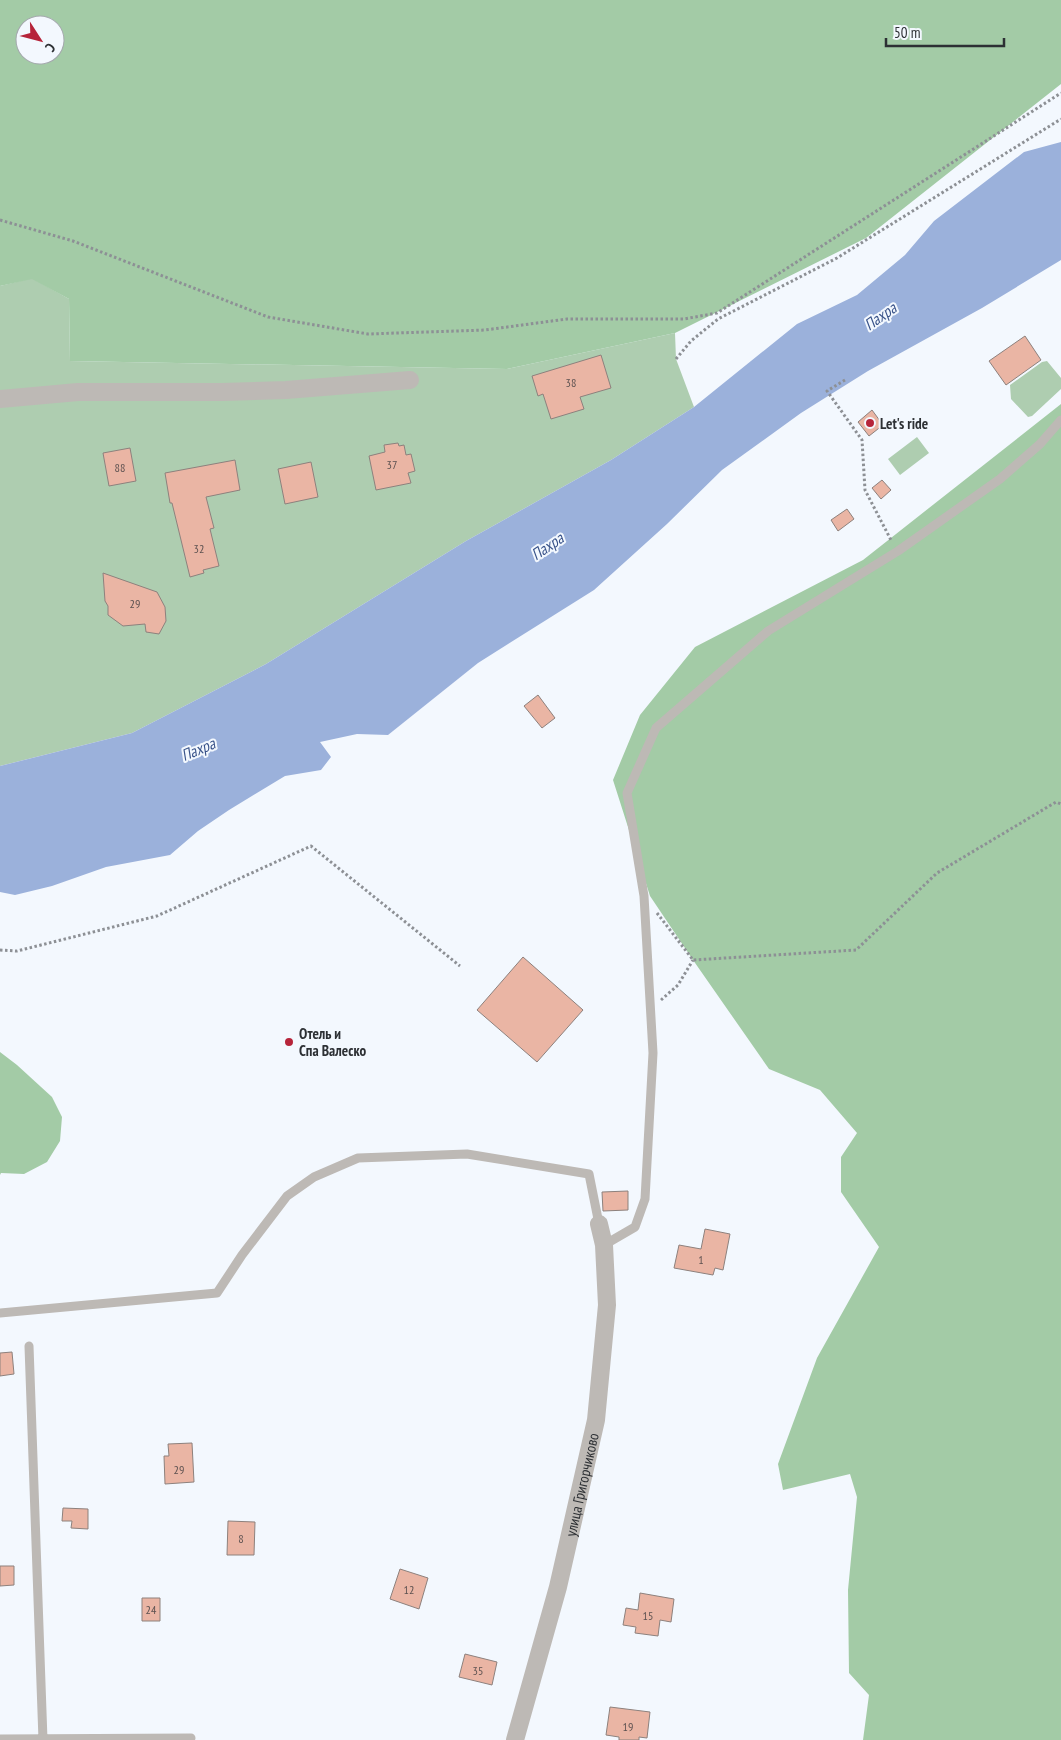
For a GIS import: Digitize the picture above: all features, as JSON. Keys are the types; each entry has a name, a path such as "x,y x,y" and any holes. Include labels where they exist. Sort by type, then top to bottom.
{"street":[{"path":"0,399 78,392 286,390 410,380"},
{"name":"улица Григорчиково","path":"514,1740 558,1587 596,1420 606,1305 604,1246 599,1224"}],"lane":[{"path":"604,1246 636,1227 645,1200 653,1053 644,896 627,793 656,728 768,631 898,551 1000,479 1040,444 1061,420"},
{"path":"0,1313 217,1293 242,1255 287,1196 314,1177 358,1158 467,1154 590,1174 599,1224"},
{"path":"29,1346 43,1740"},
{"path":"0,1739 194,1739"}],"path":[{"path":"0,220 73,241 268,317 368,334 485,330 567,319 684,319 716,313 1061,93"},
{"path":"676,359 692,341 718,319 837,258 1061,120"},
{"path":"845,380 827,391 862,440 865,490 890,540"},
{"path":"693,960 856,950 937,874 1056,802 1061,804"},
{"path":"0,950 17,951 157,916 311,846 460,966"},
{"path":"644,896 693,960"},
{"path":"651,1009 678,985 693,960"}],"green space":[{"path":"0,0 1061,0 1061,84 866,238 675,333 507,369 70,361 69,299 32,279 0,286"},
{"path":"32,278 69,299 70,361 507,369 675,333 676,359 694,407 611,460 466,541 266,664 132,733 0,766 0,286"},
{"path":"1047,361 1061,378 1061,389 1032,416 1028,417 1011,399 1010,385 1042,362"},
{"path":"1061,404 1061,1740 863,1740 869,1695 849,1673 848,1590 857,1497 850,1474 783,1490 778,1464 817,1358 879,1247 841,1192 841,1157 857,1133 820,1090 769,1069 693,960 650,896 613,780 640,715 695,647 863,560"},
{"path":"917,437 929,453 900,475 888,459"},
{"path":"0,1052 52,1097 62,1117 60,1141 47,1162 24,1174 1,1173 0,1175"}],"water":[{"name":"Пахра","path":"1061,142 1061,260 982,308 868,371 801,413 722,470 667,524 594,590 478,663 388,735 357,734 320,742 331,757 321,770 285,776 198,831 170,855 106,867 52,886 15,895 0,892 0,766 132,733 266,664 466,541 611,460 694,407 797,324 857,295 905,255 934,221 1024,152"}],"building":[{"path":"1025,336 1041,360 1006,385 989,361"},
{"path":"601,355 611,388 580,397 584,409 551,419 543,394 538,396 532,376"},
{"name":"Let's ride","path":"872,410 883,425 869,436 858,422"},
{"path":"398,443 399,446 404,445 406,455 411,454 415,471 408,473 411,483 376,490 369,456 385,452 384,445"},
{"path":"130,448 136,481 109,486 103,453"},
{"path":"235,460 240,490 206,497 214,528 210,529 219,566 203,570 204,573 190,577 172,503 170,503 165,473"},
{"path":"311,462 318,497 285,504 278,469"},
{"path":"882,480 891,490 881,499 872,488"},
{"path":"847,509 854,519 838,531 831,520"},
{"path":"103,573 157,592 165,607 166,621 159,634 146,632 145,624 123,626 108,615"},
{"path":"538,695 555,718 542,728 524,706"},
{"path":"523,957 583,1010 537,1062 477,1010"},
{"path":"628,1191 628,1210 603,1211 602,1192"},
{"path":"705,1229 730,1234 723,1270 715,1268 713,1275 674,1268 679,1245 701,1249"},
{"path":"12,1352 14,1374 0,1376 0,1353"},
{"path":"192,1443 194,1482 165,1484 164,1456 169,1456 168,1444"},
{"path":"63,1508 88,1509 88,1529 71,1528 72,1521 62,1521"},
{"path":"228,1521 255,1522 254,1555 227,1555"},
{"path":"0,1566 14,1566 14,1585 0,1586"},
{"path":"400,1569 428,1578 419,1609 390,1599"},
{"path":"640,1593 674,1599 671,1622 660,1620 658,1636 635,1633 636,1627 623,1625 626,1608 638,1610"},
{"path":"142,1598 160,1598 160,1621 142,1621"},
{"path":"465,1654 497,1662 492,1685 459,1677"},
{"path":"610,1707 650,1712 647,1738 639,1737 639,1740 619,1740 619,1737 606,1735"}],"place":[{"name":"Let's ride","path":"870,423"},
{"name":"Отель и Спа Валеско","path":"289,1042"}]}
